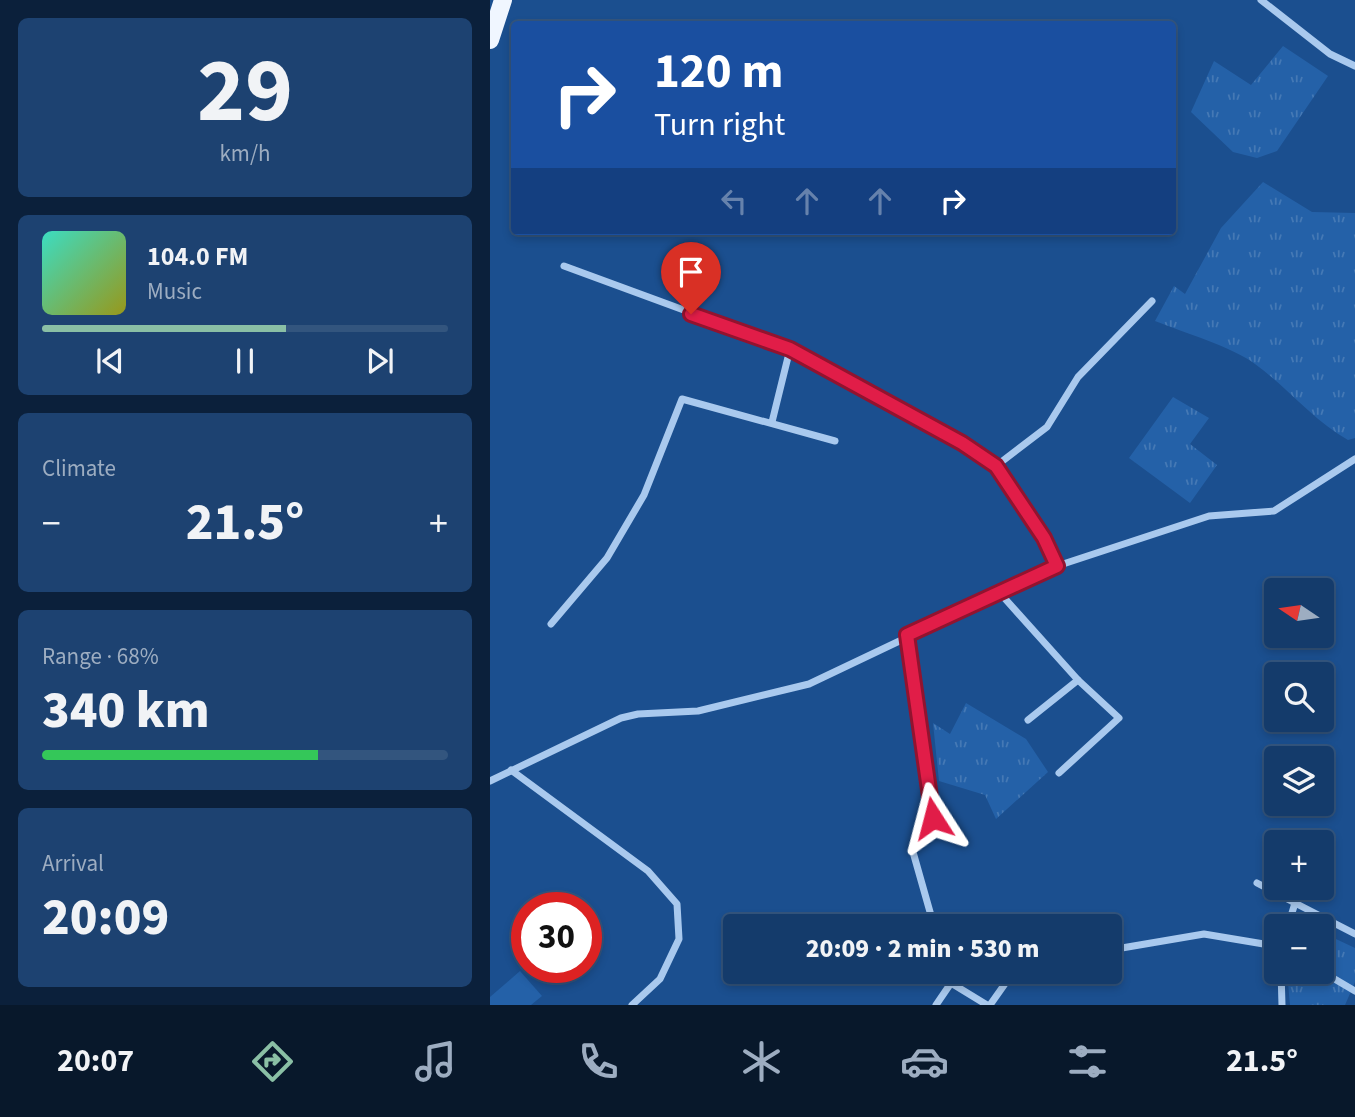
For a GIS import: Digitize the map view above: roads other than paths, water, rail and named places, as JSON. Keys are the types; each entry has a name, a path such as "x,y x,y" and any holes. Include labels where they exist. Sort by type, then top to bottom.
{"main road":[{"path":"490,40 503,0"}],"street":[{"path":"1261,0 1330,54 1355,66"},
{"path":"564,266 790,349 962,443 996,466 1044,538 1057,566"},
{"path":"996,466 1047,427 1078,377 1152,301"},
{"path":"772,422 790,349"},
{"path":"551,624 613,548 644,495 682,400 835,441"},
{"path":"490,781 621,718 638,714 698,711 810,684 907,635 1057,566 1209,516 1274,510 1355,459"},
{"path":"999,592 1078,680 1119,718 1059,773"},
{"path":"907,635 933,818 913,852 931,914"},
{"path":"1028,720 1078,680"},
{"path":"511,769 648,871 677,904 679,939 660,979 632,1005"},
{"path":"1257,883 1355,934"},
{"path":"1292,914 1295,903"},
{"path":"1122,948 1204,934 1264,944"},
{"path":"1334,979 1355,991"},
{"path":"936,1005 950,984"},
{"path":"953,984 989,1005 1004,984"},
{"path":"1281,984 1282,1005"}]}
